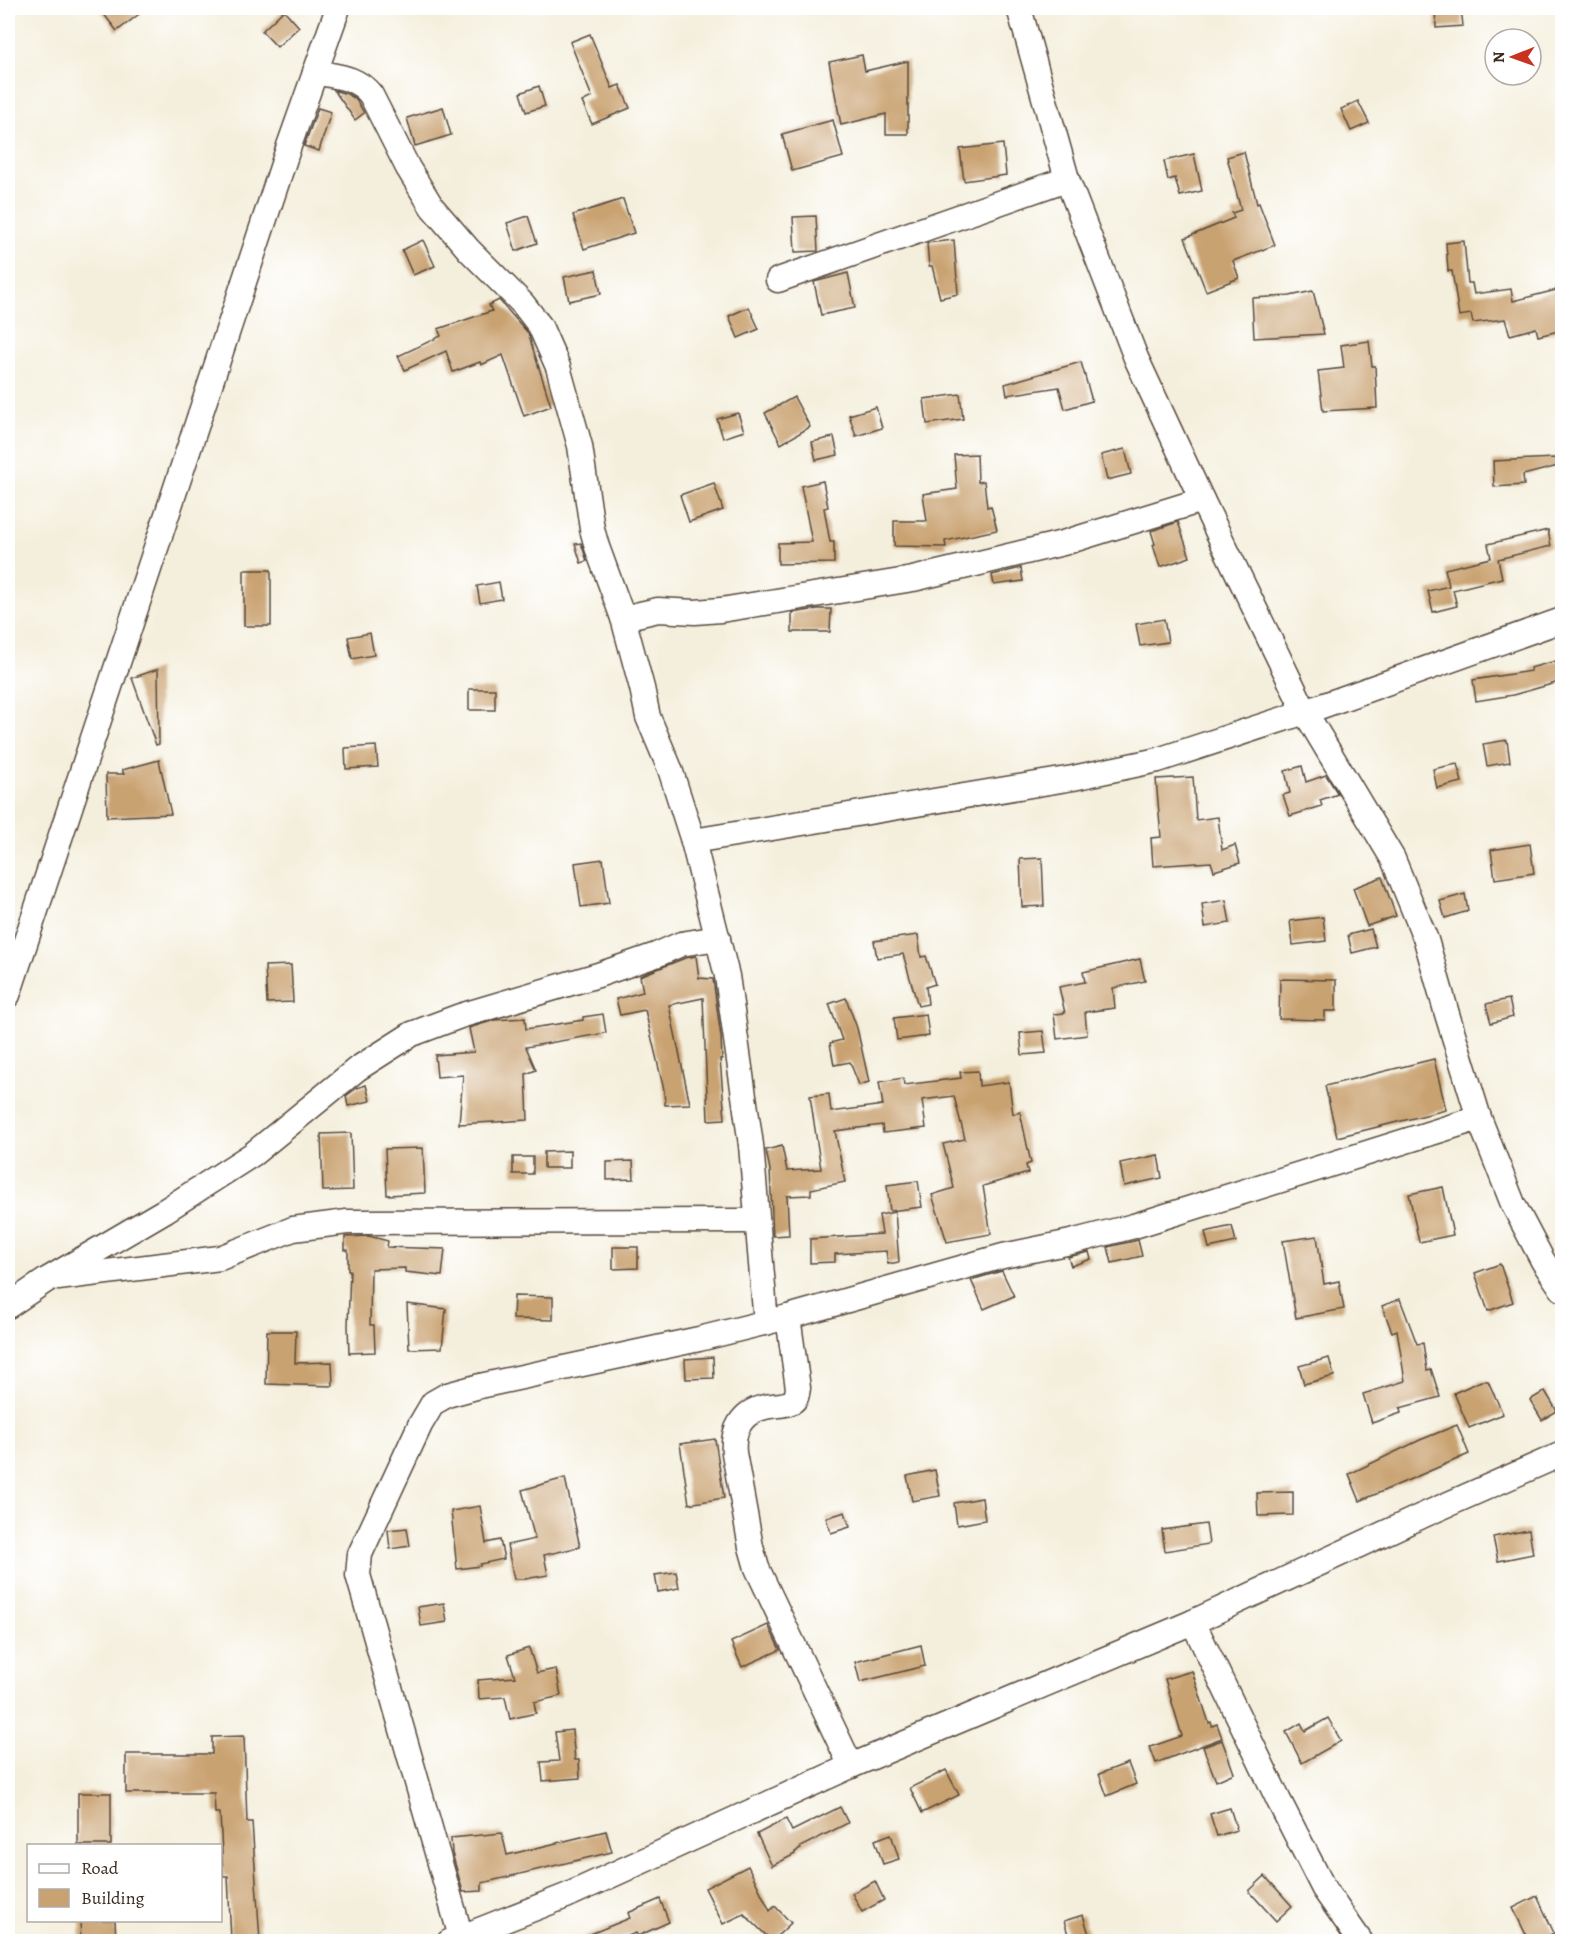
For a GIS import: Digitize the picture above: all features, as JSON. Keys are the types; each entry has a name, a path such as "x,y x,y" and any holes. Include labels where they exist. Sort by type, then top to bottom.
{"street":[{"path":"8,995 289,146 338,8"},
{"path":"1019,8 1067,179 1136,358 1305,712 1397,869 1426,940 1479,1118 1513,1204 1544,1261 1563,1289"},
{"path":"315,72 355,80 363,84 371,95 408,168 432,207 469,250 523,304 540,326 558,367 580,446 592,530 623,618 648,717 670,770 693,841 727,976 752,1145 757,1221 777,1320 798,1388 795,1399 790,1403 762,1407 747,1416 735,1430 734,1453 751,1547 757,1568 850,1766"},
{"path":"778,280 1067,179"},
{"path":"623,618 658,610 695,612 721,610 913,579 1063,543 1202,500"},
{"path":"693,841 1101,773 1158,760 1305,712 1563,620"},
{"path":"8,1306 48,1279 166,1210 253,1154 357,1069 412,1034 460,1016 598,975 681,944 718,938"},
{"path":"1479,1118 1134,1226 962,1266 777,1320 447,1395 433,1402 360,1554 358,1575 454,1939 566,1896 850,1766 1193,1622 1426,1514 1563,1454"},
{"path":"48,1279 220,1258 293,1229 347,1222 757,1221"},
{"path":"1193,1622 1279,1802 1324,1889 1361,1941"}],"building":[{"path":"99,8 147,8 117,31"},
{"path":"1435,8 1461,8 1463,26 1436,28"},
{"path":"284,10 299,27 277,47 262,31"},
{"path":"590,34 612,88 620,85 630,108 592,124 582,102 592,97 570,42"},
{"path":"862,55 865,71 908,61 908,134 886,134 886,114 841,125 829,62"},
{"path":"539,86 545,106 526,112 520,93"},
{"path":"334,90 356,99 364,113 355,120"},
{"path":"1358,101 1369,123 1351,131 1341,109"},
{"path":"443,107 451,135 415,146 407,118"},
{"path":"318,108 331,112 319,151 304,146"},
{"path":"833,120 843,157 792,171 782,134"},
{"path":"1003,144 1006,175 964,181 960,149"},
{"path":"1244,152 1257,204 1259,203 1275,245 1233,261 1239,278 1206,291 1185,238 1234,218 1232,213 1241,210 1227,157"},
{"path":"1194,154 1202,191 1180,196 1175,178 1168,180 1164,161"},
{"path":"623,199 634,233 584,249 573,215"},
{"path":"528,216 537,243 516,251 507,223"},
{"path":"816,216 818,251 795,252 793,217"},
{"path":"423,240 435,266 413,275 402,250"},
{"path":"954,240 958,294 940,298 932,266 929,266 927,243"},
{"path":"1464,241 1468,283 1472,283 1474,294 1511,289 1513,301 1560,289 1563,305 1557,307 1563,330 1538,336 1536,328 1510,335 1505,319 1473,323 1471,314 1459,316 1452,271 1448,271 1446,243"},
{"path":"596,270 601,294 569,301 564,277"},
{"path":"848,273 855,308 821,315 814,282"},
{"path":"1313,291 1324,334 1254,338 1252,298 1290,296"},
{"path":"499,300 528,333 551,406 524,416 503,355 481,365 480,362 453,372 446,351 405,370 398,356 441,336 438,329 492,311 489,305"},
{"path":"749,307 759,329 738,338 729,316"},
{"path":"1369,341 1372,366 1375,366 1377,408 1323,411 1318,371 1344,368 1341,345"},
{"path":"1081,362 1092,401 1065,409 1059,387 1007,395 1005,384"},
{"path":"960,394 963,419 927,424 924,399"},
{"path":"794,397 810,427 781,444 765,413"},
{"path":"876,407 882,428 856,436 849,415"},
{"path":"738,413 744,431 723,438 717,419"},
{"path":"834,437 838,455 816,460 812,442"},
{"path":"1125,449 1131,474 1107,480 1101,455"},
{"path":"977,454 978,482 984,481 987,507 991,506 997,530 945,541 946,547 894,546 894,521 927,521 923,494 957,489 954,455"},
{"path":"1556,458 1558,466 1523,475 1524,485 1494,487 1493,461"},
{"path":"823,481 828,507 824,508 830,542 834,542 834,563 778,564 778,543 812,542 801,486"},
{"path":"714,483 723,510 689,522 680,495"},
{"path":"1178,522 1190,557 1160,567 1151,531"},
{"path":"1548,530 1551,546 1498,559 1502,578 1453,590 1457,606 1433,612 1428,591 1449,586 1445,569 1491,558 1488,544"},
{"path":"581,543 587,561 581,563 575,544"},
{"path":"1021,568 1023,581 994,585 992,575"},
{"path":"244,570 271,570 271,626 244,626"},
{"path":"499,582 502,599 480,603 477,586"},
{"path":"831,609 830,632 792,632 792,613"},
{"path":"1164,619 1168,642 1140,646 1136,624"},
{"path":"370,633 374,655 352,659 348,637"},
{"path":"1563,659 1563,681 1513,695 1476,701 1473,680 1531,671 1530,668"},
{"path":"158,669 159,744 156,745 132,678"},
{"path":"469,689 495,689 495,710 469,710"},
{"path":"1507,740 1510,762 1487,766 1483,744"},
{"path":"376,746 378,767 346,769 345,748"},
{"path":"159,760 171,814 107,817 106,774 124,774 122,770"},
{"path":"1457,764 1462,782 1437,788 1433,769"},
{"path":"1302,766 1306,782 1326,775 1338,794 1320,800 1322,806 1290,816 1283,795 1290,793 1285,771"},
{"path":"1193,777 1196,820 1218,817 1222,850 1235,845 1240,863 1214,871 1211,862 1153,866 1151,838 1161,837 1156,779"},
{"path":"1530,844 1534,873 1495,879 1491,850"},
{"path":"1042,858 1044,906 1022,907 1020,859"},
{"path":"603,859 609,903 581,907 575,863"},
{"path":"1382,877 1396,916 1367,926 1353,888"},
{"path":"1465,894 1468,911 1445,918 1440,901"},
{"path":"1226,900 1230,923 1205,927 1202,904"},
{"path":"1323,917 1326,941 1293,945 1290,921"},
{"path":"1371,929 1376,947 1352,953 1348,935"},
{"path":"918,935 921,957 926,956 935,984 926,987 928,1004 918,1006 903,954 877,958 874,941"},
{"path":"696,956 699,978 713,979 721,1037 722,1059 720,1059 725,1119 708,1120 703,998 669,1005 690,1104 665,1105 664,1090 645,1010 620,1015 616,999 643,992 640,976 685,958"},
{"path":"1140,959 1145,981 1113,988 1115,1008 1085,1012 1087,1035 1057,1039 1054,1014 1065,1013 1059,987 1085,982 1083,972"},
{"path":"291,965 293,1002 267,1003 265,966"},
{"path":"1280,979 1336,980 1336,1011 1325,1011 1325,1020 1279,1019"},
{"path":"846,998 857,1028 869,1082 859,1085 850,1062 834,1065 830,1043 842,1040 829,1004"},
{"path":"1509,999 1513,1017 1491,1023 1486,1004"},
{"path":"603,1014 606,1033 526,1047 536,1070 526,1074 528,1120 459,1124 463,1075 437,1077 435,1055 474,1052 469,1028 495,1020 525,1018 526,1029 583,1020 583,1017"},
{"path":"926,1014 929,1036 897,1040 894,1018"},
{"path":"1043,1031 1046,1053 1022,1055 1020,1033"},
{"path":"1434,1059 1446,1110 1337,1137 1325,1086"},
{"path":"978,1071 979,1086 1009,1082 1013,1114 1020,1112 1031,1163 1026,1165 1028,1173 983,1186 991,1234 947,1242 932,1195 954,1188 943,1144 965,1139 954,1096 922,1100 926,1128 883,1133 882,1125 835,1131 845,1182 811,1189 811,1195 787,1196 789,1235 773,1236 770,1170 766,1150 782,1146 787,1171 821,1169 810,1096 829,1094 831,1112 883,1105 879,1082 903,1078 904,1085 961,1078 960,1072"},
{"path":"366,1085 370,1101 348,1106 346,1096"},
{"path":"351,1133 353,1190 323,1191 321,1134"},
{"path":"423,1148 425,1193 387,1195 385,1149"},
{"path":"570,1151 570,1168 544,1168 544,1152"},
{"path":"1158,1155 1162,1178 1124,1186 1120,1163"},
{"path":"513,1157 533,1157 533,1174 513,1174"},
{"path":"633,1161 634,1179 607,1180 607,1162"},
{"path":"918,1181 922,1207 890,1211 887,1185"},
{"path":"1443,1187 1453,1235 1419,1242 1409,1194"},
{"path":"895,1212 899,1262 888,1264 886,1251 835,1254 835,1262 810,1263 810,1239 882,1234 879,1215"},
{"path":"1232,1226 1236,1242 1209,1248 1205,1232"},
{"path":"369,1236 388,1241 387,1247 445,1249 442,1276 405,1272 405,1268 371,1269 370,1325 374,1325 375,1352 349,1353 350,1270 348,1270 348,1250 345,1250 345,1237"},
{"path":"1317,1236 1324,1284 1339,1281 1344,1309 1296,1318 1283,1241"},
{"path":"1138,1240 1142,1256 1112,1263 1108,1247"},
{"path":"613,1247 638,1247 638,1268 613,1269"},
{"path":"1089,1252 1091,1259 1071,1266 1068,1257"},
{"path":"1500,1264 1513,1302 1488,1311 1475,1273"},
{"path":"1002,1271 1014,1296 984,1309 971,1280"},
{"path":"514,1296 553,1297 553,1320 513,1319"},
{"path":"1400,1299 1417,1344 1423,1343 1427,1370 1431,1369 1440,1397 1400,1408 1401,1413 1372,1423 1363,1394 1405,1381 1397,1330 1392,1332 1382,1306"},
{"path":"407,1304 446,1309 442,1348 409,1349"},
{"path":"267,1331 296,1331 295,1363 332,1362 333,1386 266,1384"},
{"path":"713,1357 714,1378 686,1379 685,1359"},
{"path":"1329,1358 1334,1376 1304,1384 1299,1366"},
{"path":"1481,1381 1488,1381 1503,1414 1469,1428 1454,1393"},
{"path":"1545,1391 1557,1411 1542,1420 1530,1400"},
{"path":"1457,1425 1469,1454 1360,1501 1349,1474"},
{"path":"715,1439 724,1498 689,1504 680,1444"},
{"path":"935,1470 940,1496 912,1501 907,1476"},
{"path":"565,1478 580,1547 544,1555 548,1575 514,1579 507,1545 535,1539 522,1490"},
{"path":"1293,1492 1293,1515 1258,1516 1257,1493"},
{"path":"982,1498 985,1520 957,1525 954,1503"},
{"path":"480,1506 486,1543 500,1540 504,1559 480,1564 480,1566 457,1569 451,1511"},
{"path":"845,1512 850,1527 831,1533 826,1518"},
{"path":"1206,1524 1209,1544 1165,1551 1162,1530"},
{"path":"407,1528 410,1546 390,1549 388,1530"},
{"path":"1529,1530 1533,1554 1498,1561 1493,1537"},
{"path":"676,1572 679,1588 658,1592 655,1575"},
{"path":"444,1603 447,1622 421,1626 418,1607"},
{"path":"768,1625 780,1650 742,1667 731,1642"},
{"path":"921,1645 925,1666 860,1682 855,1662"},
{"path":"529,1648 537,1673 556,1669 561,1696 534,1702 536,1713 510,1719 505,1697 479,1699 478,1680 515,1677 508,1655"},
{"path":"1192,1671 1209,1723 1211,1722 1212,1726 1217,1724 1222,1738 1156,1763 1150,1747 1182,1736 1165,1679"},
{"path":"1328,1718 1341,1741 1302,1763 1286,1732 1301,1723 1305,1731"},
{"path":"572,1730 575,1760 579,1760 580,1778 543,1781 541,1762 559,1761 555,1732"},
{"path":"244,1736 247,1822 252,1822 260,1941 231,1941 228,1876 223,1876 220,1813 215,1813 214,1793 126,1793 126,1754 212,1754 212,1737"},
{"path":"1222,1740 1234,1773 1216,1781 1203,1747"},
{"path":"1128,1763 1136,1784 1107,1796 1099,1774"},
{"path":"946,1770 959,1795 922,1813 910,1788"},
{"path":"78,1793 111,1793 111,1844 78,1844"},
{"path":"840,1807 848,1823 800,1847 801,1849 795,1854 772,1866 757,1834 786,1819 792,1831"},
{"path":"1230,1808 1237,1830 1217,1836 1210,1814"},
{"path":"606,1831 612,1852 482,1883 482,1891 463,1892 452,1853 451,1838 502,1833 507,1855"},
{"path":"891,1834 899,1859 883,1864 875,1840"},
{"path":"748,1866 770,1911 775,1906 791,1923 772,1941 744,1914 723,1924 705,1888"},
{"path":"1265,1876 1292,1906 1276,1921 1249,1891"},
{"path":"875,1881 884,1900 862,1912 852,1893"},
{"path":"1537,1896 1554,1933 1536,1941 1529,1941 1513,1908"},
{"path":"660,1899 669,1922 638,1936 636,1933 615,1941 573,1941 630,1918 628,1913"},
{"path":"1083,1915 1091,1941 1070,1941 1064,1921"},
{"path":"80,1922 115,1922 116,1941 81,1941"}]}
